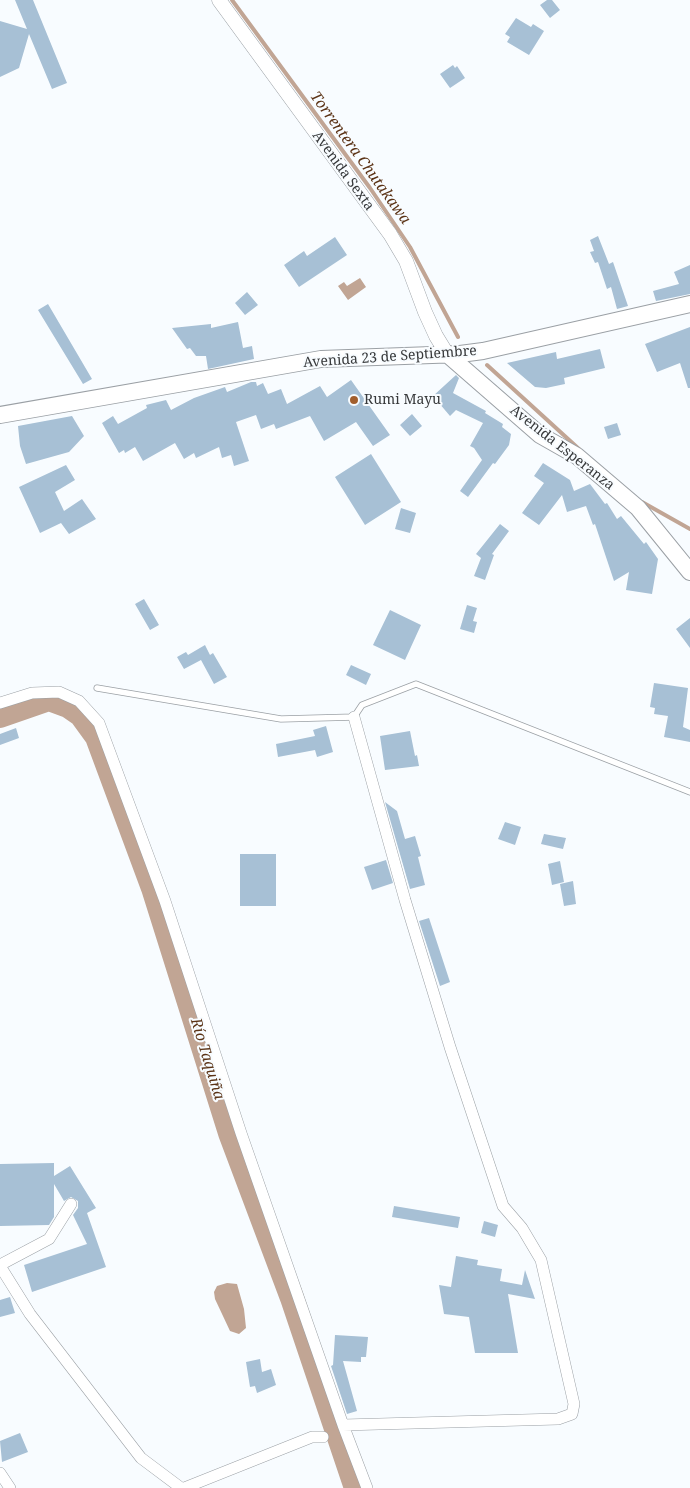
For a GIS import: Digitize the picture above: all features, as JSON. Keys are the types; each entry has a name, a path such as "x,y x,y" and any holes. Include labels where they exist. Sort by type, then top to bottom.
{"main road":[{"name":"Avenida 23 de Septiembre","path":"0,415 321,359 454,354 483,350 690,304"},
{"name":"Avenida Esperanza","path":"454,354 540,435 577,456 638,508 690,572"}],"street":[{"name":"Avenida Sexta","path":"219,0 390,234 415,282 425,312 436,336 454,354"},
{"path":"0,703 32,693 59,692 79,700 100,723 165,901 241,1133 343,1425 367,1488"},
{"path":"343,1425 558,1419 572,1414 574,1404 541,1260 522,1228 503,1206 450,1047 408,909 354,716"},
{"path":"71,1204 49,1239 0,1265 30,1314 141,1458 183,1488 312,1437 322,1437"},
{"path":"0,1473 10,1488"}],"lane":[{"path":"97,688 281,719 354,716 362,705 416,684 690,792"}],"shaded area":[{"path":"360,278 366,287 348,300 338,286 344,282 347,286"},
{"path":"227,1283 237,1284 244,1309 246,1328 239,1334 230,1331 215,1299 214,1292 217,1286"}],"building":[{"path":"15,0 33,0 67,83 52,89 29,34 19,68 0,77 0,21 27,29"},
{"path":"547,0 552,0 560,10 550,18 540,5"},
{"path":"516,18 531,27 533,24 544,31 529,55 507,42 510,37 505,34"},
{"path":"453,65 455,68 457,66 465,78 450,88 440,74"},
{"path":"598,236 609,264 613,262 628,306 617,309 611,287 607,289 598,262 595,263 590,252 594,251 590,240"},
{"path":"335,237 347,255 299,287 284,265 304,251 307,256"},
{"path":"690,265 690,294 656,301 653,291 679,284 674,272"},
{"path":"247,292 258,305 245,315 235,303"},
{"path":"48,304 92,379 83,384 38,310"},
{"path":"238,322 243,348 252,346 254,359 208,369 206,356 196,356 190,348 187,349 172,328 211,324 211,328"},
{"path":"690,327 690,388 688,388 680,363 657,372 645,344"},
{"path":"600,349 605,368 564,378 565,384 546,388 535,387 507,363 556,352 557,359"},
{"path":"456,375 459,378 453,393 486,411 485,413 503,424 502,427 511,434 509,445 468,497 460,491 482,460 474,448 470,446 483,423 456,410 450,416 433,396"},
{"path":"351,380 390,435 373,446 356,422 324,441 310,416 276,429 274,424 261,429 256,415 236,422 249,461 234,466 231,455 222,458 219,447 196,458 194,453 184,459 175,443 143,461 135,447 125,453 124,450 119,453 102,423 113,416 118,424 147,408 146,405 166,400 171,410 194,398 225,387 227,392 251,382 256,382 257,386 263,383 268,394 281,389 287,404 320,386 327,397"},
{"path":"412,414 422,426 410,436 400,425"},
{"path":"72,416 84,436 69,452 26,464 20,446 18,426"},
{"path":"617,423 621,435 608,439 604,427"},
{"path":"371,454 401,502 365,525 335,477"},
{"path":"543,463 570,480 574,491 590,484 605,504 607,503 617,519 621,516 644,544 646,542 658,559 652,594 626,590 629,572 614,581 595,524 593,525 586,506 567,512 562,495 539,525 522,513 544,483 534,476"},
{"path":"66,465 75,480 55,492 64,511 82,499 96,519 69,534 61,523 40,533 19,487"},
{"path":"401,508 416,513 410,533 395,529"},
{"path":"500,524 509,531 492,554 494,555 485,580 474,576 481,558 476,554"},
{"path":"144,599 159,625 150,630 135,604"},
{"path":"467,605 477,608 473,621 477,622 474,633 460,629"},
{"path":"390,610 421,625 405,660 373,645"},
{"path":"690,618 690,648 676,629"},
{"path":"205,645 210,655 213,653 227,677 214,684 201,660 184,669 177,657 186,652 188,655"},
{"path":"351,665 371,674 366,685 346,675"},
{"path":"654,683 688,688 683,727 690,730 690,742 664,737 668,716 654,714 655,708 650,707"},
{"path":"326,726 333,752 317,757 315,750 278,757 276,744 315,736 313,730"},
{"path":"16,728 19,738 0,745 0,734"},
{"path":"410,731 419,766 385,770 380,736"},
{"path":"385,802 397,811 405,839 415,836 421,856 418,857 425,885 410,889"},
{"path":"505,822 521,827 515,845 498,839"},
{"path":"544,834 566,838 563,849 541,844"},
{"path":"240,854 276,854 276,906 240,906"},
{"path":"386,860 393,883 372,890 364,867"},
{"path":"560,861 564,882 552,885 548,864"},
{"path":"573,881 576,904 564,906 560,884"},
{"path":"429,918 450,982 440,986 419,921"},
{"path":"54,1163 54,1176 70,1166 96,1208 87,1213 106,1267 32,1292 24,1265 87,1244 73,1215 78,1208 78,1201 71,1197 64,1201 54,1184 54,1217 49,1225 0,1226 0,1164"},
{"path":"394,1206 460,1217 458,1228 392,1217"},
{"path":"484,1221 498,1225 495,1237 481,1233"},
{"path":"456,1256 478,1260 477,1265 502,1269 500,1281 522,1285 525,1270 535,1299 508,1294 518,1353 475,1353 469,1317 444,1314 439,1285 451,1287"},
{"path":"10,1297 15,1313 0,1317 0,1300"},
{"path":"335,1335 368,1337 366,1357 361,1357 361,1362 343,1361 357,1411 347,1414 331,1366 333,1365"},
{"path":"260,1359 262,1372 271,1369 276,1385 257,1393 255,1386 250,1387 246,1362"},
{"path":"20,1433 28,1452 2,1462 0,1441"}],"waterway":[{"name":"Torrentera Chutakawa","path":"232,0 370,188 410,247 458,337"},
{"name":"Torrentera Chutakawa","path":"487,365 579,449"},
{"name":"Torrentera Chutakawa","path":"642,502 690,529"},
{"name":"Río Taquiña","path":"0,716 49,699 68,706 81,715 97,737 153,888 230,1133 292,1298 356,1488"}],"place":[{"name":"Rumi Mayu","path":"354,400"}]}
